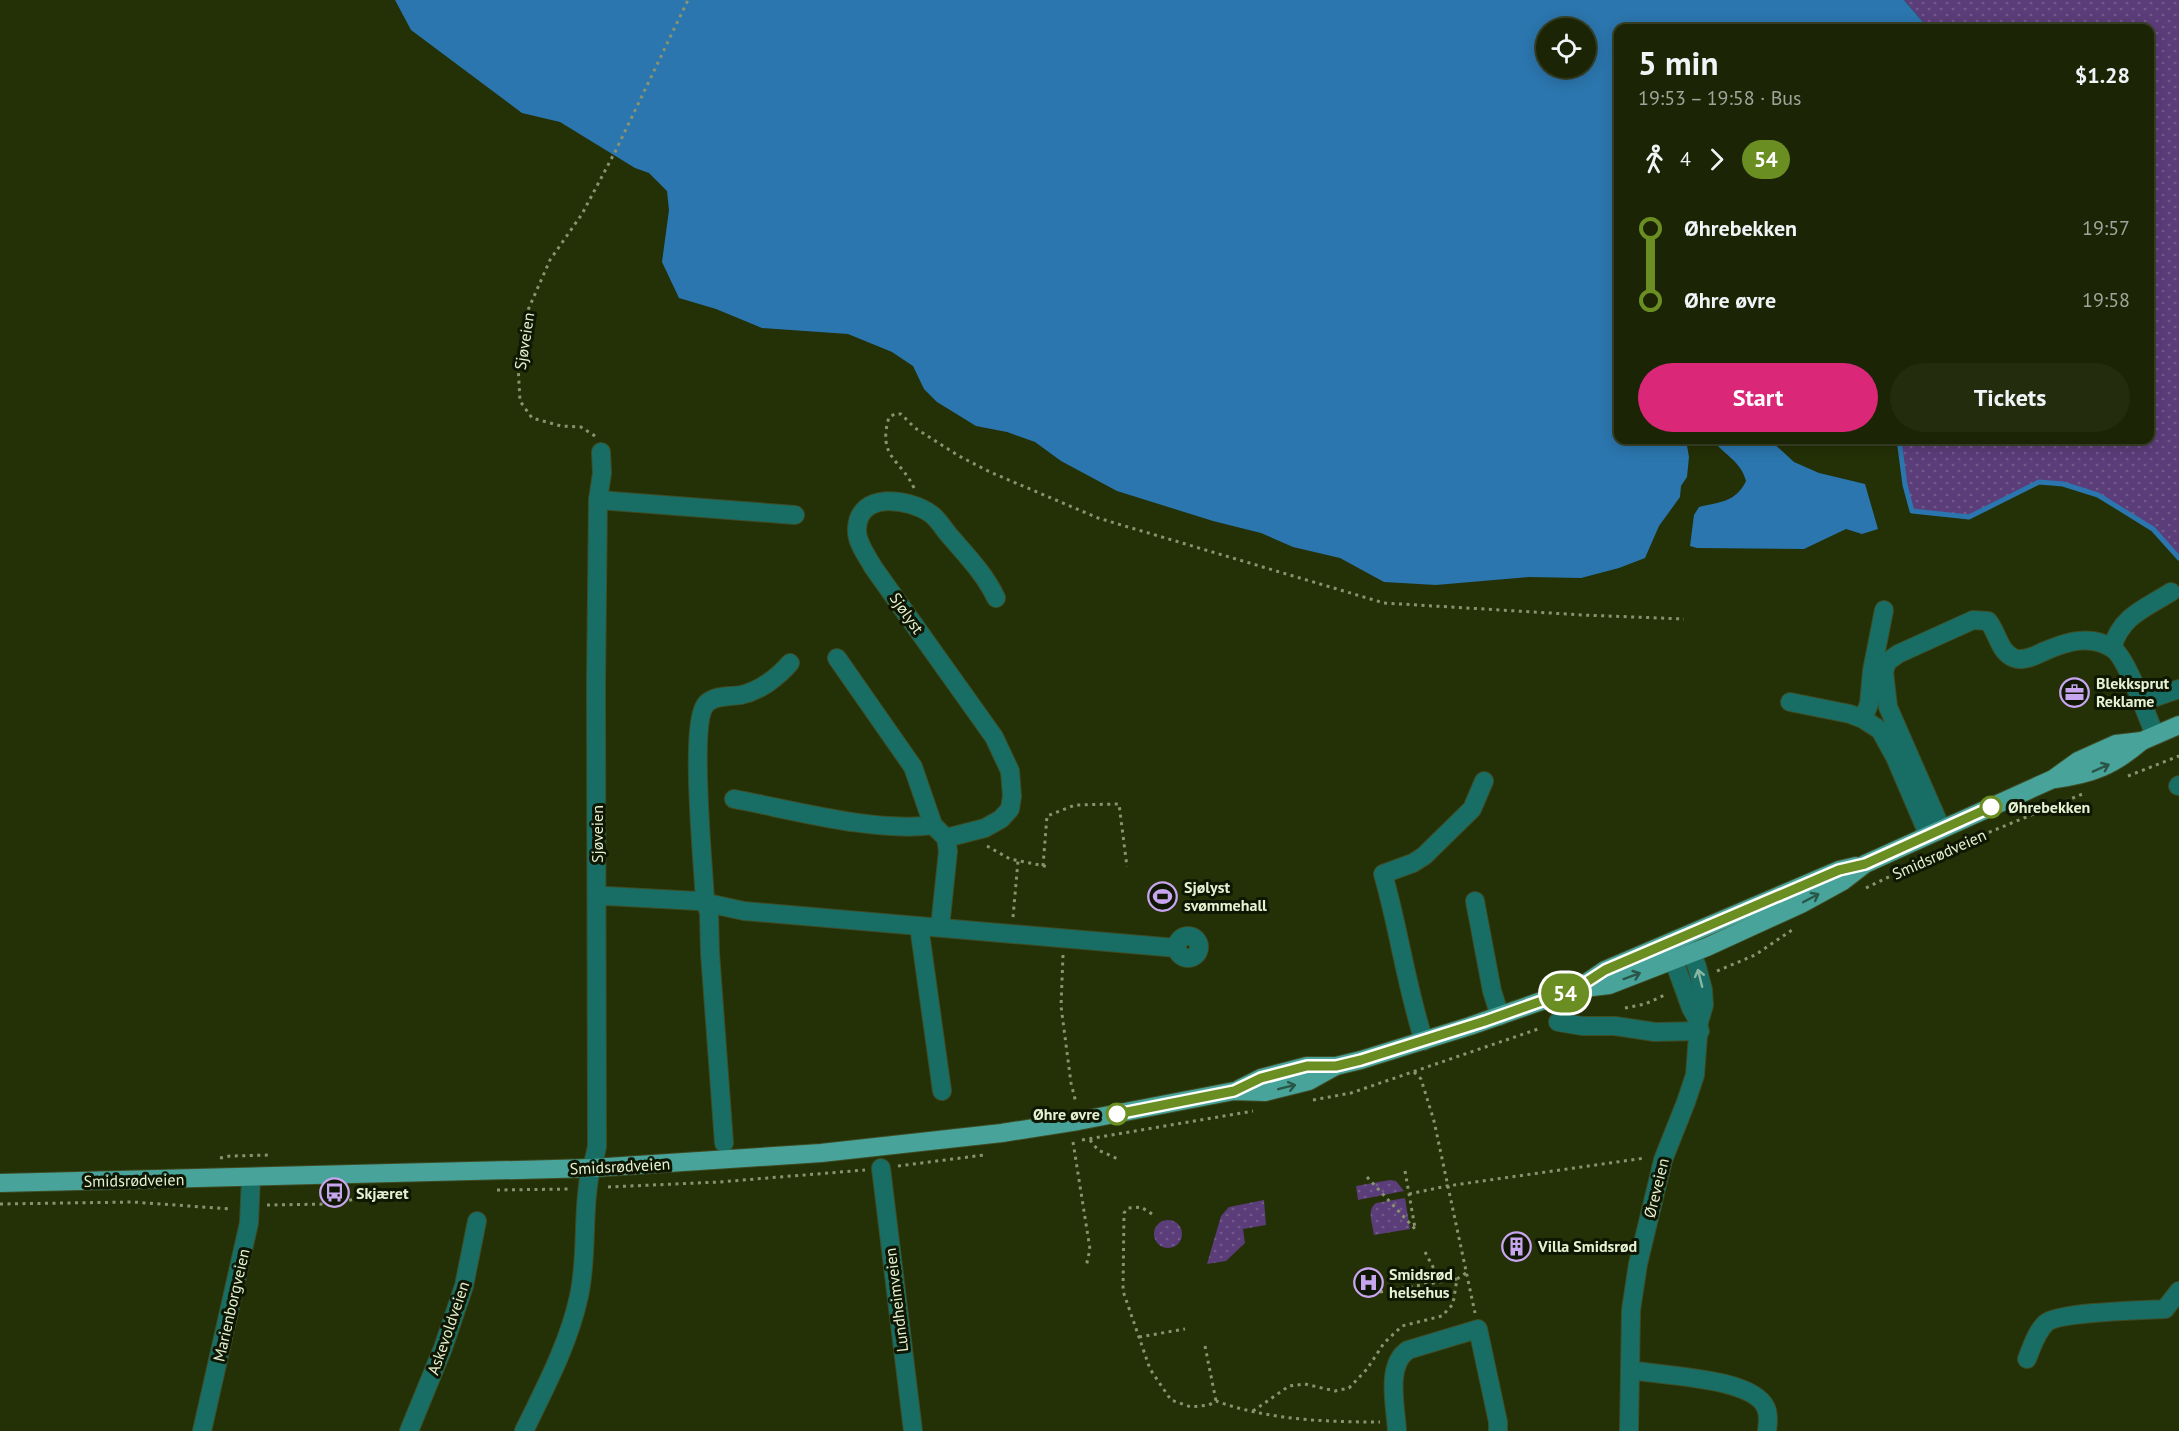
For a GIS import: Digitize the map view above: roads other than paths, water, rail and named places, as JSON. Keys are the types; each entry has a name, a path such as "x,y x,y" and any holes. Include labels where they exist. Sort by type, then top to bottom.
{"main road":[{"name":"Smidsrødveien","path":"1576,989 1605,970 1839,870 1865,864 2053,779 2084,775 2094,771 2121,759 2148,738 2179,725"},
{"name":"Smidsrødveien","path":"0,1183 592,1168 821,1153 959,1138 1078,1121 1234,1091 1265,1092 1309,1081 1336,1066 1424,1041 1576,989 1609,985 1674,961 1801,904 1843,881 1865,864"}],"street":[{"name":"Sjøveien","path":"524,1431 563,1346 579,1295 584,1264 587,1188 597,1146 596,685 598,500 602,473 601,452"},
{"path":"598,500 795,514"},
{"name":"Sjølyst","path":"734,800 852,821 940,832 975,831 1001,819 1010,809 1012,796 1010,771 994,736 873,567 856,531 857,522 864,509 881,500 904,503 932,514 989,583 996,598"},
{"path":"2112,648 2116,633 2127,620 2171,592"},
{"path":"1863,719 1869,704 1872,671 1884,610"},
{"path":"1935,831 1888,707 1884,678 1887,662 1898,654 1973,620 1988,621 2004,651 2023,660 2077,640 2093,641 2112,648 2125,665 2141,702 2148,738"},
{"path":"837,658 913,767 948,851 940,927"},
{"path":"724,1143 709,912 705,902 697,772 700,721 702,708 716,697 743,695 754,691 780,675 790,663"},
{"path":"2141,702 2179,689"},
{"name":"Smidsrødveien","path":"1790,702 1850,714 1880,730 1935,831"},
{"path":"1424,1041 1414,1013 1394,913 1383,874 1413,863 1424,856 1472,809 1484,781"},
{"path":"598,897 705,902 744,911 1177,948"},
{"path":"1475,901 1492,991 1500,1016"},
{"path":"919,926 942,1090"},
{"path":"1558,1022 1582,1026 1615,1026 1655,1032 1700,1026 1674,961 1681,938"},
{"name":"Øreveien","path":"1629,1431 1631,1310 1638,1264 1663,1160 1691,1091 1704,1005 1692,954 1681,938"},
{"name":"Lundheimveien","path":"880,1168 912,1431"},
{"name":"Marienborgveien","path":"202,1431 245,1240 250,1208 250,1177"},
{"name":"Askevoldveien","path":"409,1431 444,1348 464,1286 477,1221"},
{"path":"2027,1359 2040,1330 2048,1321 2081,1315 2165,1309 2179,1291"},
{"path":"1397,1427 1394,1376 1403,1354 1408,1350 1478,1329 1498,1431"},
{"path":"1631,1370 1705,1380 1745,1389 1765,1406 1767,1431"}],"water":[{"path":"395,0 1904,0 1925,24 1614,24 1614,444 1687,444 1689,457 1687,477 1681,486 1680,497 1659,526 1645,558 1581,578 1529,577 1436,585 1384,582 1340,558 1293,547 1261,533 1213,521 1117,491 1061,461 1035,442 1007,432 976,426 937,402 924,389 913,366 892,352 848,334 762,328 716,309 679,298 662,262 669,210 667,191 649,173 635,168 560,122 522,113 411,30"},
{"path":"1774,444 1794,462 1819,473 1865,484 1878,529 1862,534 1846,529 1804,549 1697,548 1690,546 1694,515 1699,507 1732,497 1746,481 1736,463 1717,445"}],"waterway":[{"name":"Øhrebekken","path":"1900,447 1905,485 1912,511 1969,517 2039,482 2063,484 2098,495 2153,529 2179,558"}],"place":[{"name":"Blekksprut Reklame","path":"2075,692"},
{"name":"Øhrebekken","path":"1991,807"},
{"name":"Sjølyst svømmehall","path":"1163,896"},
{"name":"Øhre øvre","path":"1117,1114"},
{"name":"Skjæret","path":"335,1193"},
{"name":"Villa Smidsrød","path":"1517,1246"},
{"name":"Smidsrød helsehus","path":"1368,1283"}]}
